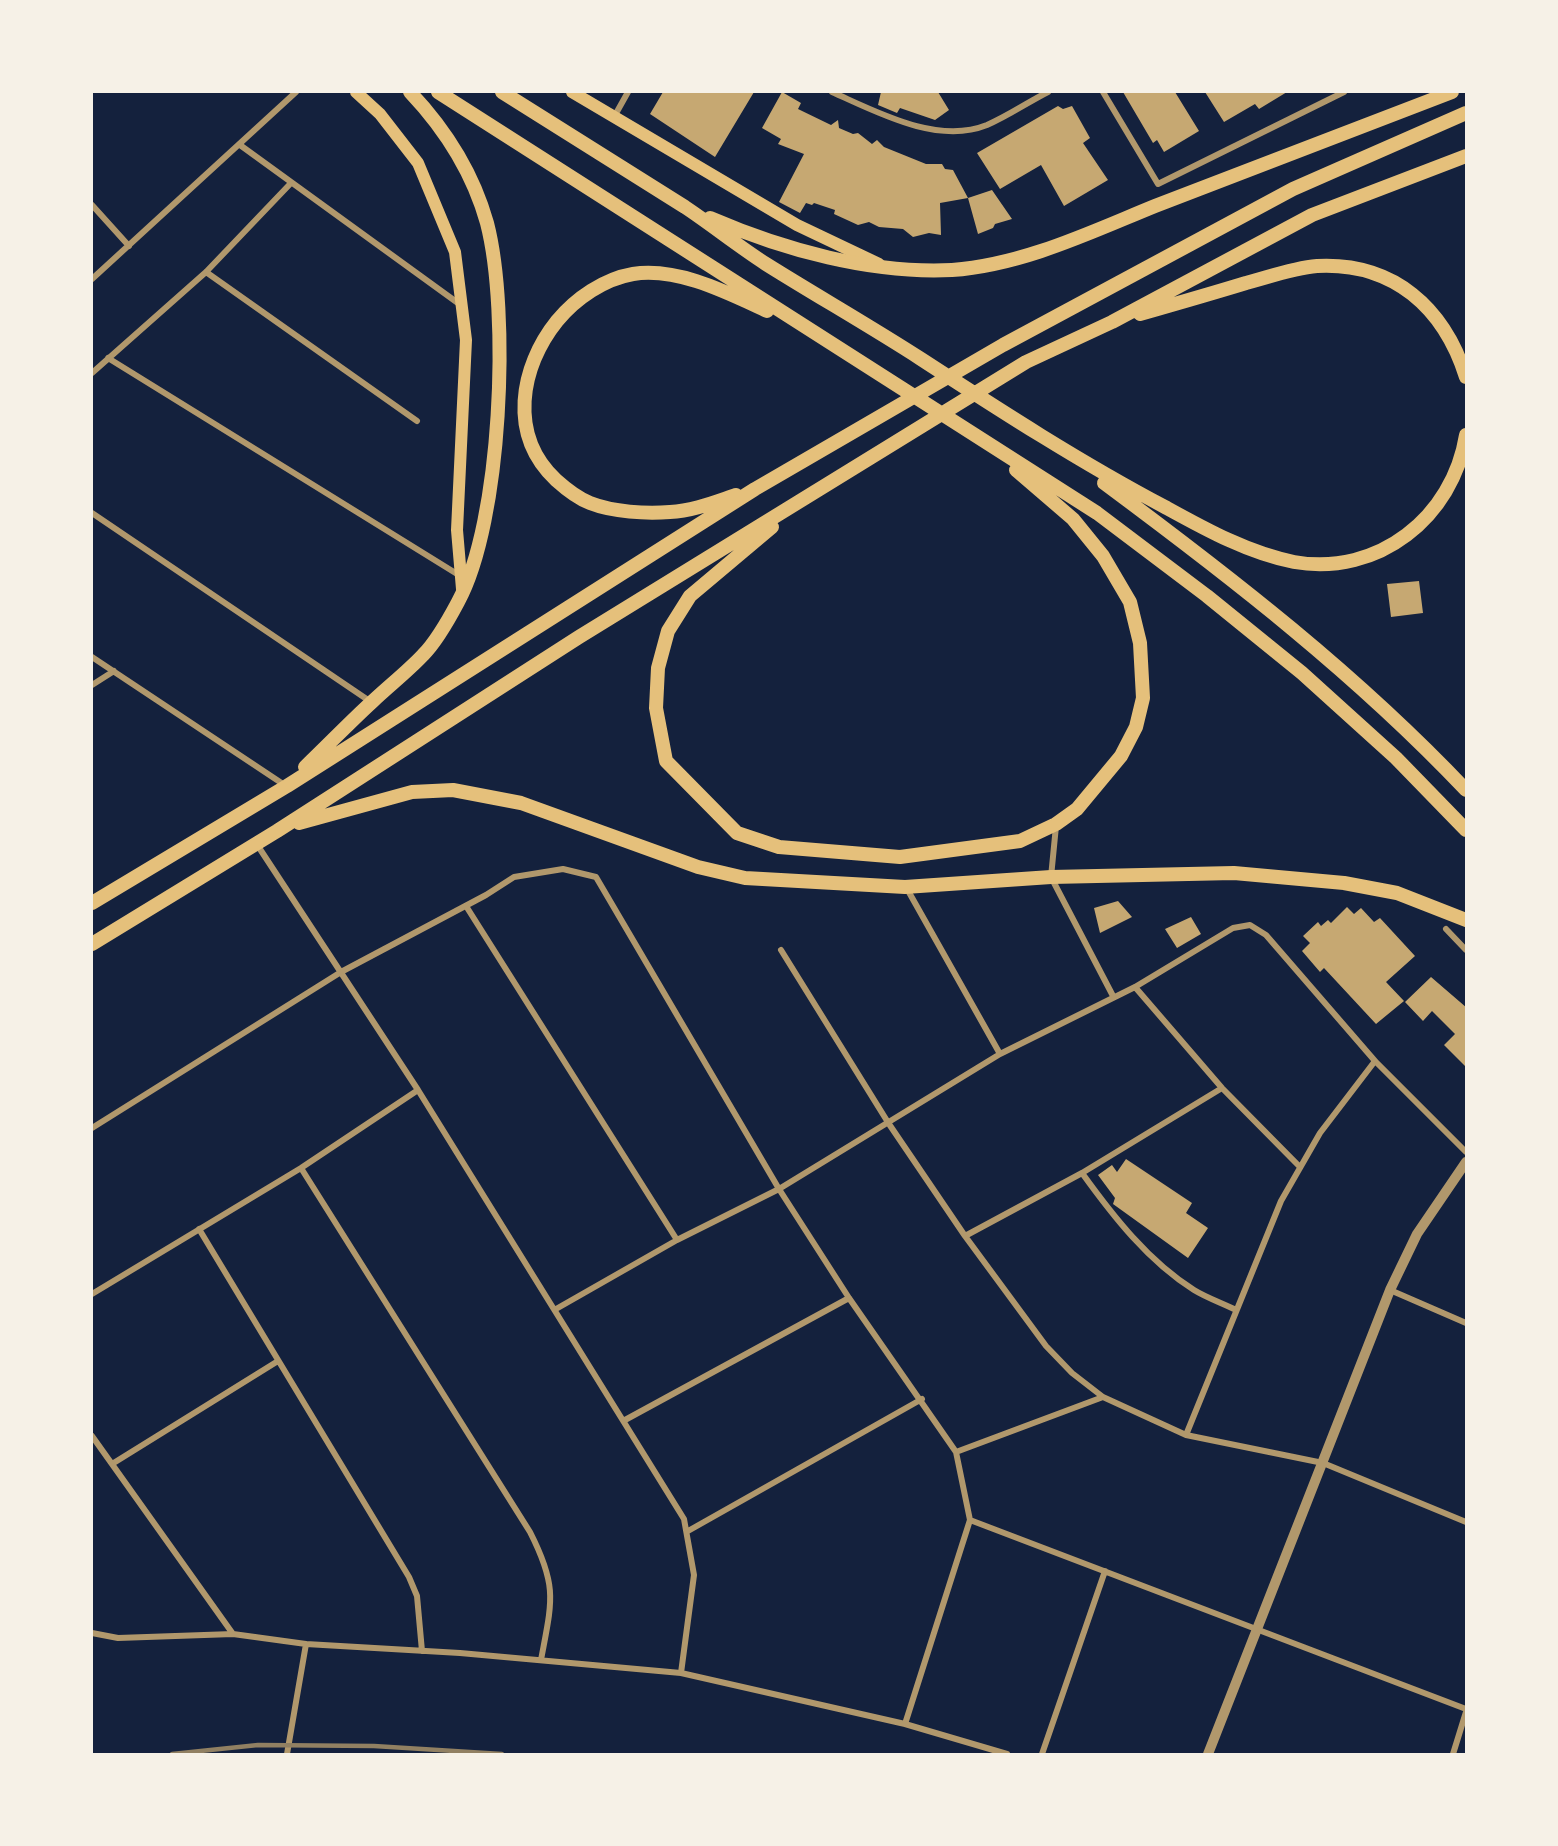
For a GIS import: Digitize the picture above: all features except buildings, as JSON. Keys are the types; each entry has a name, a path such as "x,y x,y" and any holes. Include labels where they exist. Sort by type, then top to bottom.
{"highway":[{"path":"287,786 372,702 425,654 462,593 482,525 495,435 499,339 495,260 478,196 457,152 410,92"},
{"path":"438,92 1097,513 1216,603 1351,716 1467,830"},
{"path":"502,92 687,208 763,262 911,352 1055,446 1225,573 1322,651 1397,719 1467,790"},
{"path":"687,208 809,252 889,268 954,270 1027,255 1452,92"},
{"path":"92,903 287,786 755,489 1003,345 1293,189 1467,113"},
{"path":"92,944 255,842 277,831 579,637 1026,362 1112,322 1312,215 1467,156"},
{"path":"1112,322 1291,271 1317,266 1341,267 1382,277 1417,296 1444,325 1455,345 1467,377"},
{"path":"755,489 672,512 616,509 590,503 570,492 551,475 538,458 529,437 523,411 525,386 532,361 545,336 564,312 609,281 634,274 667,275 703,284 819,336"},
{"path":"1055,446 1165,507 1238,543 1270,556 1297,562 1320,563 1344,562 1366,557 1404,538 1422,524 1453,482 1467,435"},
{"path":"808,496 690,596 668,631 658,668 656,708 666,761 736,832 778,847 900,857 1020,841 1056,824 1077,809 1121,756 1136,727 1143,698 1140,643 1130,602 1103,556 1073,519 979,437"},
{"path":"277,831 311,819 412,792 453,790 521,803 656,853 745,878 905,887 1052,877 1233,873 1288,876 1397,893 1467,920"}],"main road":[{"path":"356,92 380,114 418,163 455,252 466,340 456,530 462,593"},
{"path":"572,92 796,225 889,268"}],"street":[{"path":"92,279 296,92"},
{"path":"613,118 628,92"},
{"path":"832,92 902,122 955,132 986,125 1048,92"},
{"path":"1103,92 1158,184 1344,92"},
{"path":"240,145 462,306"},
{"path":"92,373 206,272 291,183"},
{"path":"92,205 129,246"},
{"path":"206,272 417,421"},
{"path":"108,358 462,578"},
{"path":"92,513 372,702"},
{"path":"92,657 287,786"},
{"path":"92,685 114,671"},
{"path":"1056,824 1052,877 1064,907 1113,996"},
{"path":"255,842 418,1090 625,1420 684,1519 688,1531 694,1575 681,1673"},
{"path":"92,1128 341,972 466,906 514,877 563,869 596,877 778,1189 849,1298 922,1399 956,1452 970,1520 904,1724"},
{"path":"905,887 1000,1054"},
{"path":"466,906 677,1240"},
{"path":"556,1309 677,1240 778,1189 889,1124 1000,1054 1135,987 1233,928 1250,925 1266,935 1375,1061 1467,1152"},
{"path":"1446,929 1467,950"},
{"path":"781,950 889,1124 965,1236 1046,1346 1072,1373 1103,1397 1186,1435 1323,1463 1467,1522"},
{"path":"1135,987 1222,1088 1300,1167"},
{"path":"1186,1435 1281,1201 1338,1107 1375,1061"},
{"path":"965,1236 1082,1173 1222,1088"},
{"path":"92,1294 301,1168 418,1090"},
{"path":"1208,1755 1390,1290 1433,1207 1467,1162"},
{"path":"301,1168 530,1532 544,1559 550,1579 551,1607 541,1659"},
{"path":"1082,1173 1132,1236 1159,1264 1195,1290 1236,1310"},
{"path":"199,1229 409,1577 417,1596 422,1651"},
{"path":"1390,1290 1467,1323"},
{"path":"625,1420 849,1298"},
{"path":"112,1464 278,1361"},
{"path":"956,1452 1103,1397"},
{"path":"688,1531 922,1399"},
{"path":"92,1436 233,1634"},
{"path":"970,1520 1467,1711 1453,1755"},
{"path":"1042,1755 1106,1571"},
{"path":"92,1633 118,1638 233,1634 306,1644 541,1659 681,1673 904,1724 1007,1755"},
{"path":"287,1755 306,1644"}],"railway":[{"path":"172,1754 258,1745 374,1746 502,1754"}]}
